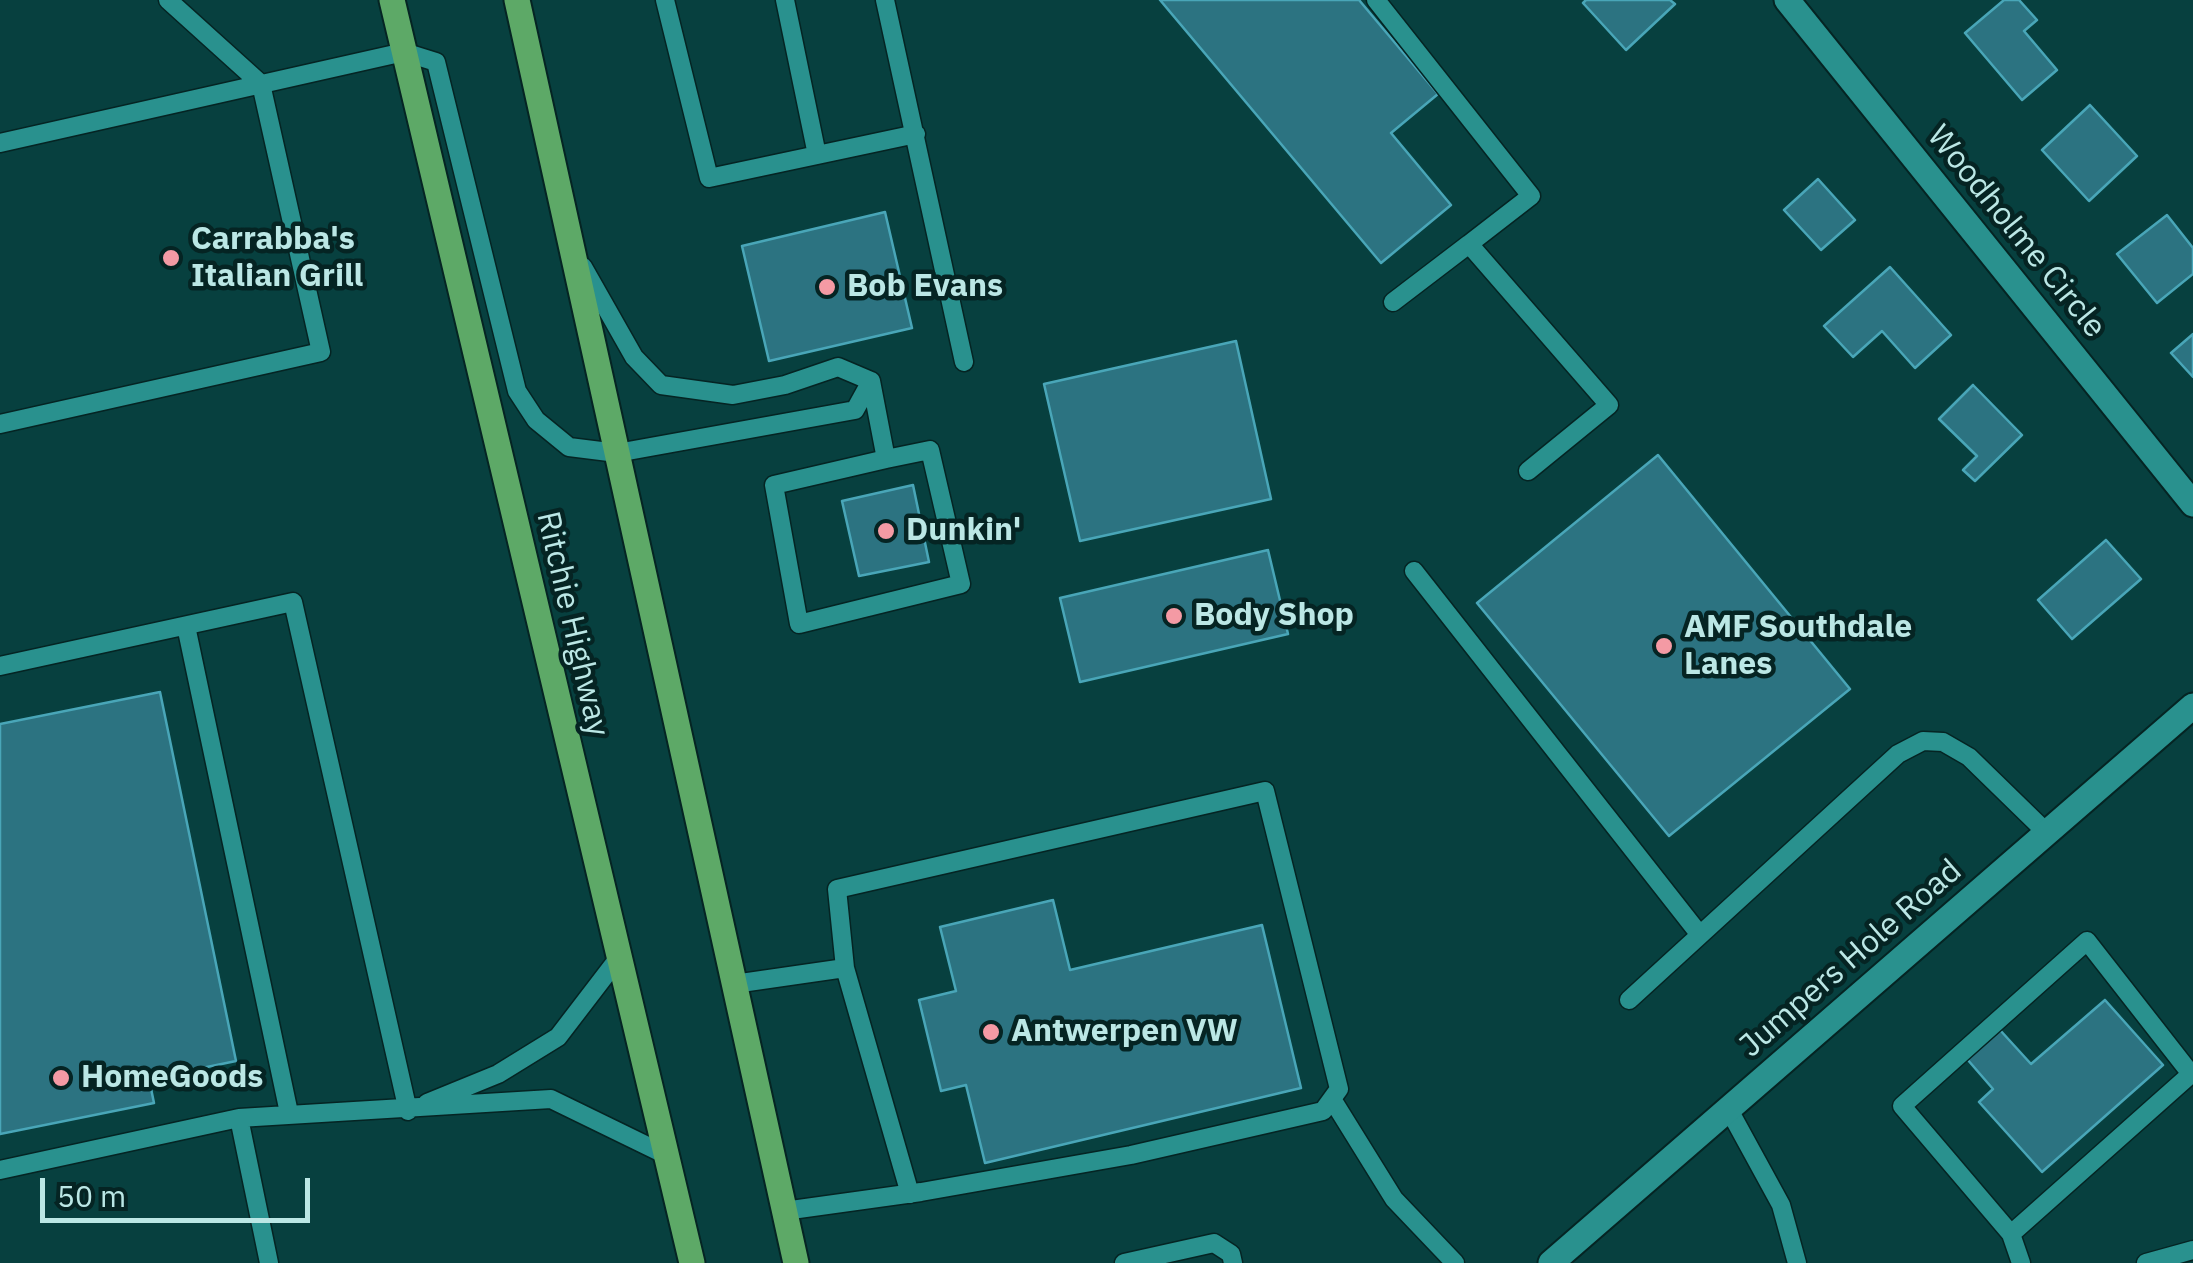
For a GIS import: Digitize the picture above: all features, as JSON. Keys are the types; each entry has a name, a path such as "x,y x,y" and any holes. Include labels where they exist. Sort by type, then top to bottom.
{"main road":[{"name":"Ritchie Highway","path":"392,0 692,1263"},
{"path":"517,0 796,1263"},
{"name":"Woodholme Circle","path":"1788,0 2193,504"},
{"name":"Jumpers Hole Road","path":"1552,1263 2193,706"}],"lane":[{"path":"0,424 321,352 260,84 168,0"},
{"path":"665,0 709,178 916,134"},
{"path":"785,0 816,155"},
{"path":"885,0 964,362"},
{"path":"1376,0 1530,196 1392,302"},
{"path":"0,143 404,52 436,62 516,391 536,420 569,447 617,453 855,410 871,381"},
{"path":"1470,244 1610,405 1528,471"},
{"path":"571,247 634,357 661,385 733,394 785,385 838,367 871,381"},
{"path":"871,381 886,459"},
{"path":"930,450 961,584 799,624 774,485 886,459 930,450"},
{"path":"1414,571 1700,935"},
{"path":"0,666 293,602 408,1111"},
{"path":"186,626 290,1113"},
{"path":"1629,1000 1898,754 1923,741 1943,742 1969,757 2046,832"},
{"path":"784,1211 910,1194 1131,1155 1324,1111 1338,1089 1265,791 837,889 845,968 910,1194"},
{"path":"2010,1234 2191,1074 2087,941 1902,1106 2010,1234 2021,1263"},
{"path":"408,1111 498,1074 558,1036 617,960"},
{"path":"734,984 845,968"},
{"path":"0,1170 239,1118 408,1111 550,1099 666,1155"},
{"path":"1332,1099 1394,1199 1455,1263"},
{"path":"1728,1108 1781,1205 1796,1263"},
{"path":"239,1118 269,1263"},
{"path":"1124,1263 1214,1243 1232,1254 1233,1263"},
{"path":"2146,1263 2193,1250"}],"building":[{"path":"1160,0 1359,0 1438,94 1391,133 1451,205 1381,263"},
{"path":"1670,0 1675,4 1626,50 1583,3"},
{"path":"2004,0 2019,0 2037,20 2024,31 2057,70 2022,100 1965,33"},
{"path":"2090,105 2137,156 2089,201 2042,150"},
{"path":"1818,179 1855,220 1821,250 1784,210"},
{"name":"Bob Evans","path":"885,212 912,328 769,361 742,246"},
{"path":"2167,215 2193,248 2193,274 2157,303 2117,254"},
{"path":"1890,267 1951,335 1915,368 1882,331 1853,357 1824,326"},
{"path":"2193,334 2193,377 2171,353"},
{"path":"1236,341 1271,499 1080,541 1044,384"},
{"path":"1973,385 2022,435 1975,481 1963,470 1977,456 1939,419"},
{"name":"AMF Southdale Lanes","path":"1658,455 1850,689 1669,836 1477,603"},
{"name":"Dunkin'","path":"913,485 929,562 859,576 842,501"},
{"path":"2106,540 2141,579 2072,639 2038,600"},
{"name":"Body Shop","path":"1268,550 1288,634 1080,682 1060,598"},
{"path":"160,692 236,1061 149,1079 154,1103 0,1134 0,724"},
{"path":"1053,900 1070,970 1262,925 1301,1088 985,1163 966,1085 941,1091 919,1000 956,991 940,927"},
{"path":"2105,1000 2163,1065 2042,1172 1979,1102 1993,1089 1967,1059 2000,1030 2031,1064"}],"place":[{"name":"Carrabba's Italian Grill","path":"171,258"},
{"name":"Bob Evans","path":"827,287"},
{"name":"Dunkin'","path":"886,531"},
{"name":"Body Shop","path":"1174,616"},
{"name":"AMF Southdale Lanes","path":"1664,646"},
{"name":"Antwerpen VW","path":"991,1032"},
{"name":"HomeGoods","path":"61,1078"}]}
